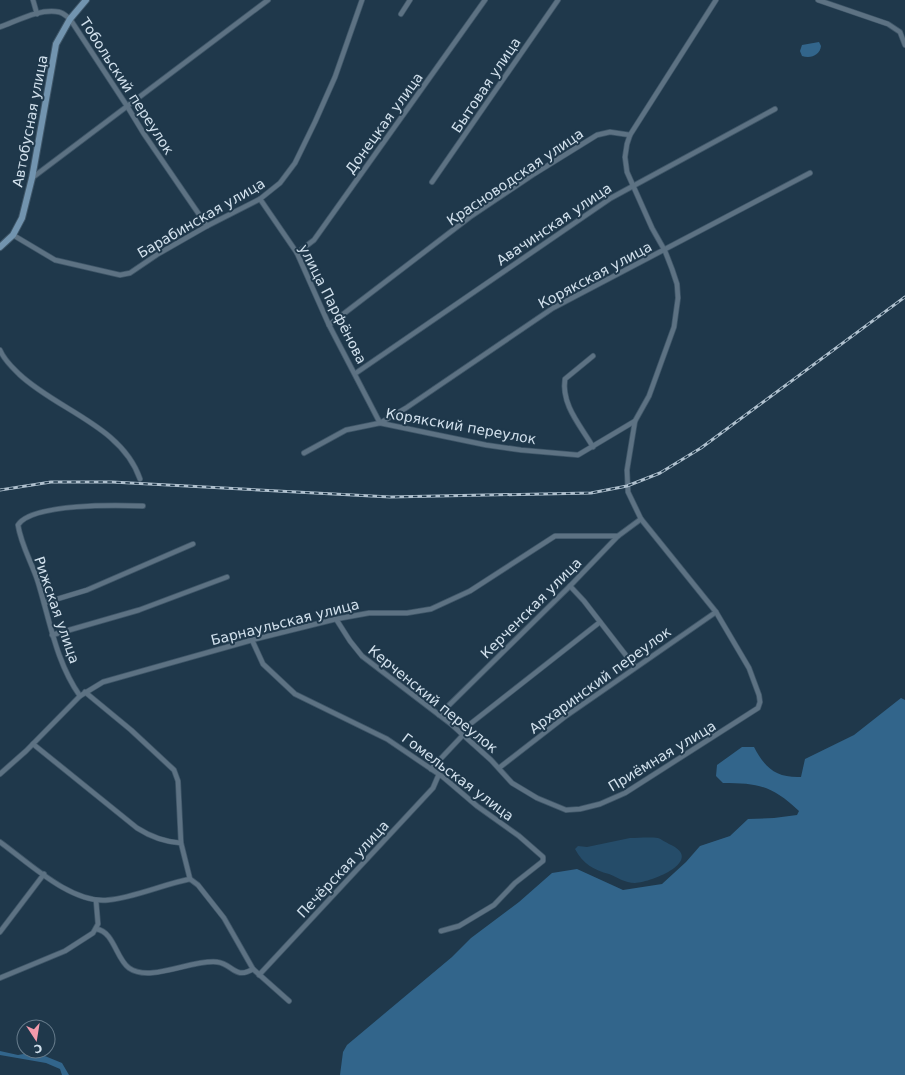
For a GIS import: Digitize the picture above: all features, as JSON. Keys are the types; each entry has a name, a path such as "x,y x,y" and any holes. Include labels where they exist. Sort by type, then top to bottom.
{"street":[{"path":"33,0 37,14"},
{"name":"Автобусная улица","path":"0,247 13,235 22,218 32,178 56,44 70,19 86,0"},
{"path":"32,178 268,0"},
{"name":"Барабинская улица","path":"13,235 55,260 120,275 130,273 158,254 207,226 260,199 280,183 303,149 335,76 362,0"},
{"path":"401,14 410,0"},
{"name":"Донецкая улица","path":"297,253 314,240 485,0"},
{"name":"Бытовая улица","path":"432,182 558,0"},
{"path":"716,0 630,135 626,144 625,157 627,172 652,228 665,250 677,284 678,311 674,327 649,396 635,421 626,479 631,498 640,519 716,612"},
{"path":"818,0 888,24 902,33 905,45"},
{"name":"Тобольский переулок","path":"0,27 37,14 60,12 70,19 128,106 144,134 207,226"},
{"name":"Авачинская улица","path":"356,373 599,206 633,185 775,109"},
{"name":"Красноводская улица","path":"329,325 470,218 541,170 597,135 610,132 630,135"},
{"name":"Корякская улица","path":"380,423 406,408 553,308 810,173"},
{"name":"улица Парфёнова","path":"260,199 297,253 329,325 356,373 380,423"},
{"path":"0,350 4,358 32,385 115,441 131,460 140,479"},
{"path":"593,356 565,379 564,391 570,409 593,447"},
{"name":"Корякский переулок","path":"304,453 346,430 380,423 445,437 521,450 578,455 635,421"},
{"name":"Рижская улица","path":"80,696 69,677 52,635 44,603 18,524 23,519 50,510 116,505 143,506"},
{"name":"Керченская улица","path":"439,715 570,586 618,536 640,519"},
{"name":"Барнаульская улица","path":"1,772 33,744 80,696 103,682 252,640 336,619 369,613 418,612 442,605 470,591 496,576 554,536 618,536"},
{"path":"44,603 87,590 192,544"},
{"path":"52,635 139,610 227,577"},
{"path":"570,586 635,667"},
{"name":"Архаринский переулок","path":"499,768 566,716 716,612"},
{"name":"Приёмная улица","path":"566,810 580,809 600,804 624,794 757,710 760,702 749,668 716,612"},
{"name":"Керченский переулок","path":"336,619 362,656 461,733 499,768 512,783 523,790 566,810"},
{"path":"431,769 461,733 600,622"},
{"name":"Гомельская улица","path":"252,640 263,664 295,694 387,739 439,774 467,799 519,836 543,857 543,861 516,883 494,905 459,926 441,931"},
{"path":"85,692 170,765 176,774 181,814 181,843 190,879 198,885 228,923 253,969 289,1001"},
{"path":"33,744 137,828 164,841 181,843"},
{"name":"Печёрская улица","path":"259,975 433,788 439,774"},
{"path":"0,842 68,891 96,900 112,900 190,879"},
{"path":"0,932 44,874"},
{"path":"0,978 65,951 96,929 98,924 96,900"},
{"path":"96,929 101,930 111,940 124,963 138,973 211,962 222,963 241,973 246,973 253,969"}],"shaded area":[{"path":"819,42 821,46 817,54 812,57 802,56 800,51 802,45"},
{"path":"901,698 905,700 905,1075 340,1075 343,1052 347,1045 452,957 471,938 519,902 552,873 577,869 623,890 662,884 686,862 700,846 730,836 748,819 797,815 799,811 773,791 756,785 723,783 716,776 717,765 742,747 754,747 762,761 772,770 785,776 801,777 805,759 854,735"},
{"path":"630,838 658,838 679,850 682,857 673,869 653,879 631,883 598,871 589,866 575,849 578,846 587,847"},
{"path":"0,1051 16,1055 16,1058 0,1055"},
{"path":"23,1059 52,1059 62,1063 69,1075 62,1075 60,1069 46,1063"}],"railway":[{"path":"0,490 51,482 112,482 390,497 591,493 627,486 660,473 701,448 905,297"}]}
